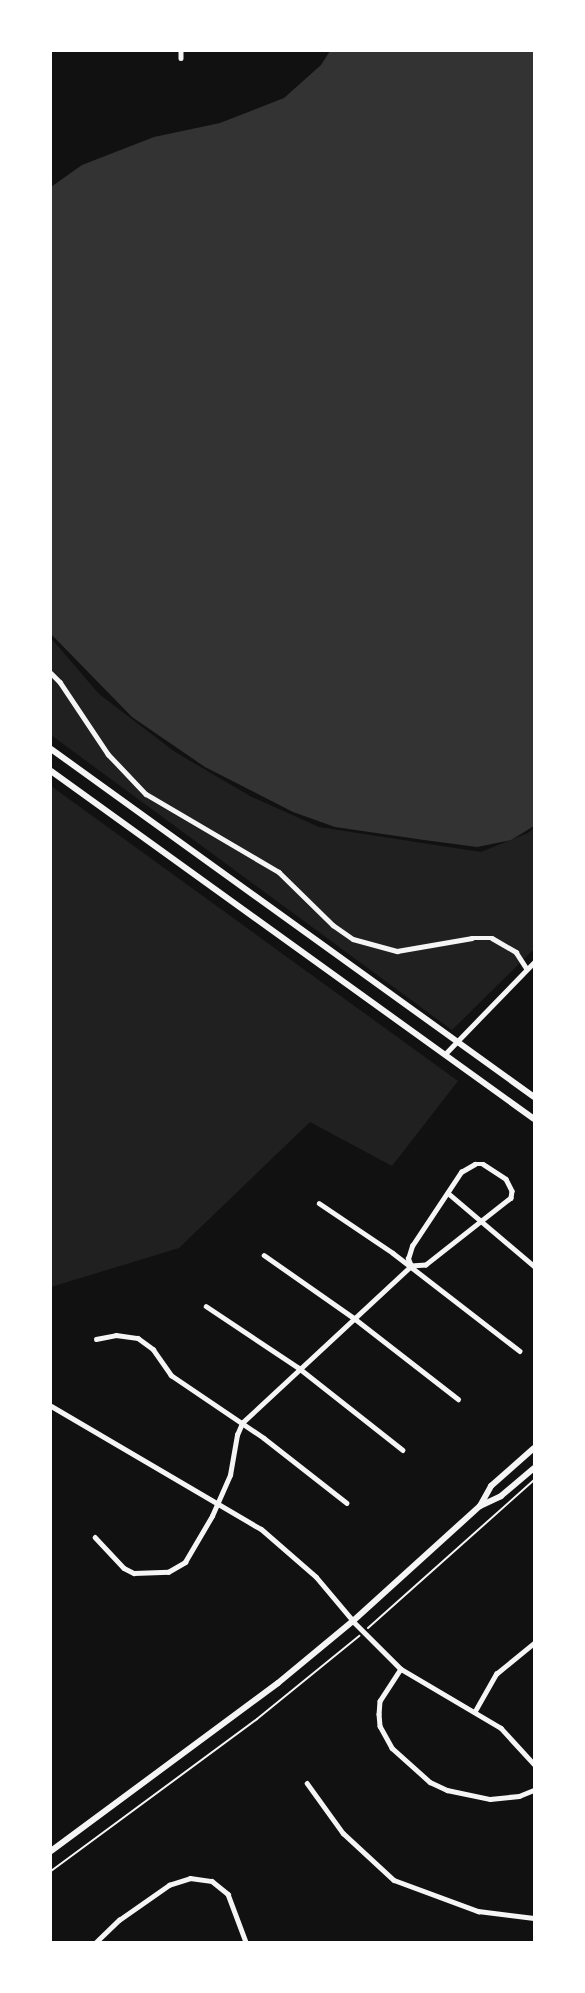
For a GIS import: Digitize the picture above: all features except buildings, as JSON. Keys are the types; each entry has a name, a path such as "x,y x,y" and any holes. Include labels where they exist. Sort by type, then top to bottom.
{"main road":[{"path":"51,749 534,1097"},
{"path":"51,771 534,1119"},
{"path":"480,1506 491,1486 534,1448"},
{"path":"51,1851 278,1684 353,1621 480,1506 501,1496 534,1468"}],"street":[{"path":"181,51 181,58"},
{"path":"51,673 108,754 146,794 279,872 333,925 353,939 397,951 472,938 492,939 507,945 527,969"},
{"path":"445,1054 534,962"},
{"path":"95,1537 124,1568 134,1573 168,1572 185,1562 230,1475 237,1435 242,1423 411,1266 426,1265 506,1204 512,1191 506,1179 483,1164 467,1167 411,1246 408,1259 411,1266"},
{"path":"447,1193 534,1266"},
{"path":"318,1203 411,1266 520,1351"},
{"path":"264,1255 354,1318 458,1399"},
{"path":"206,1306 299,1368 403,1450"},
{"path":"96,1339 127,1335 138,1338 153,1349 171,1374 242,1423 347,1503"},
{"path":"51,1406 139,1460 218,1502 261,1529 316,1577 363,1632 401,1669 501,1728 534,1764"},
{"path":"475,1711 496,1674 534,1643"},
{"path":"401,1669 380,1701 380,1726 392,1748 430,1782 447,1790 499,1799 534,1790"},
{"path":"307,1783 343,1833 394,1880 478,1911 534,1918"},
{"path":"96,1942 118,1920 179,1880 202,1878 212,1881 228,1894 246,1942"}],"path":[{"path":"51,1871 257,1719 363,1632 534,1480"}],"shaded area":[{"path":"330,51 534,51 534,826 511,840 477,847 335,827 293,812 205,767 132,717 51,634 51,187 82,165 154,137 220,123 284,98 321,65"},
{"path":"51,638 99,694 175,752 250,796 319,827 481,852 534,828 534,949 452,1030 51,735"},
{"path":"51,786 458,1081 392,1166 310,1122 179,1248 51,1287"}]}
